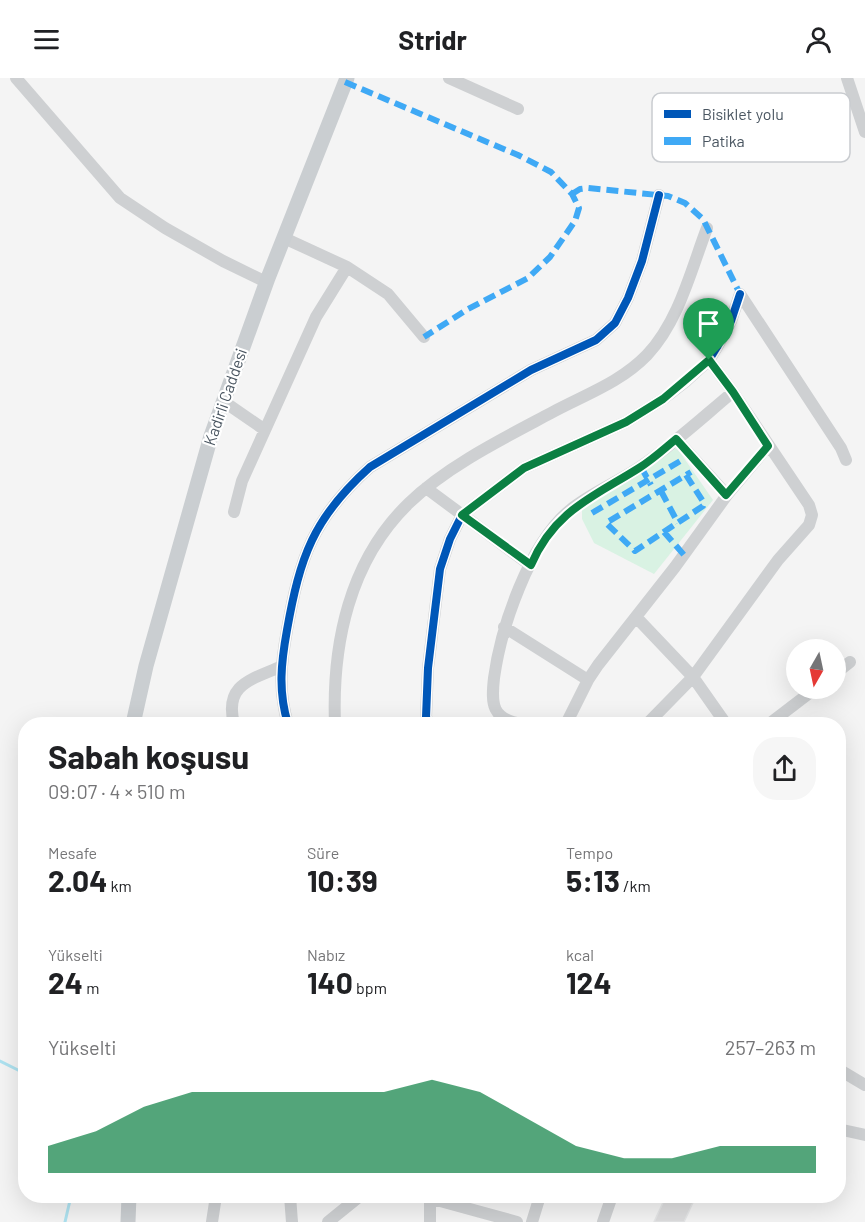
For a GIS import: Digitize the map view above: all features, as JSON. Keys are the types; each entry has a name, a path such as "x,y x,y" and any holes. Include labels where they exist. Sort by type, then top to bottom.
{"main road":[{"name":"Kadirli Caddesi","path":"135,717 179,545 223,401 266,282 346,78"},
{"path":"128,1222 129,1203"}],"street":[{"path":"16,78 120,198 165,228 266,282"},
{"path":"449,78 518,109"},
{"path":"847,78 865,132"},
{"path":"286,717 280,688 280,667 297,580 302,562 331,507 370,467 531,370 596,340 615,323 628,298 642,261 659,195"},
{"path":"335,717 335,677 339,647 351,596 369,556 389,525 426,488 458,466 618,379 637,364 661,337 671,321 707,228"},
{"path":"284,238 348,267 388,294 424,337"},
{"path":"234,512 242,481 316,317 348,267"},
{"path":"426,717 428,668 440,569 450,539 462,515 524,468 636,417 663,399 709,360 725,334 740,294 841,448 846,460"},
{"path":"654,717 693,677 778,560 809,525 812,515 809,505 709,360"},
{"path":"502,717 496,712 493,704 496,662 504,627 544,539 569,511 641,467 733,392"},
{"path":"223,401 265,430"},
{"path":"676,439 726,495"},
{"path":"570,717 588,680 675,567 726,495 768,446"},
{"path":"426,488 531,565"},
{"path":"636,616 693,677 721,717"},
{"path":"504,627 588,680"},
{"path":"846,665 850,662"},
{"path":"232,717 230,709 234,694 244,683 280,667"},
{"path":"778,717 802,699"},
{"path":"846,1074 865,1085"},
{"path":"846,1131 865,1135"},
{"path":"212,1222 215,1203"},
{"path":"291,1203 292,1222"},
{"path":"328,1222 351,1203"},
{"path":"429,1203 430,1222"},
{"path":"452,1203 517,1222"},
{"path":"532,1222 538,1203"},
{"path":"603,1222 610,1203"}],"green space":[{"path":"677,448 713,500 654,574 594,543 582,519 582,502"}],"building":[{"path":"663,1203 693,1203 684,1222 654,1222"}],"waterway":[{"path":"0,1061 18,1070"},
{"path":"65,1222 69,1203"}],"marked path":[{"path":"345,82 518,155 551,172 572,194 579,208 575,221 550,257 528,278 468,309 424,337"},
{"path":"572,194 580,189 588,188 668,196 685,203 703,219 740,294"},
{"path":"592,513 682,460"},
{"path":"641,467 651,485"},
{"path":"686,475 704,503 703,506 635,551 606,523 691,472"},
{"path":"661,491 678,523"},
{"path":"664,532 684,555"}],"cycle path":[{"path":"286,717 282,688 285,642 297,581 312,540 322,522 335,504 370,467 531,370 596,340 615,323 628,298 642,261 659,195"},
{"path":"426,717 428,668 440,569 450,539 462,515 524,468 626,422 685,382 709,360 731,321 740,294"}],"route":[{"path":"709,360 768,446 726,495 676,439 641,467 569,511 544,539 531,565 462,515 524,468 626,422 663,399 709,360"}]}
